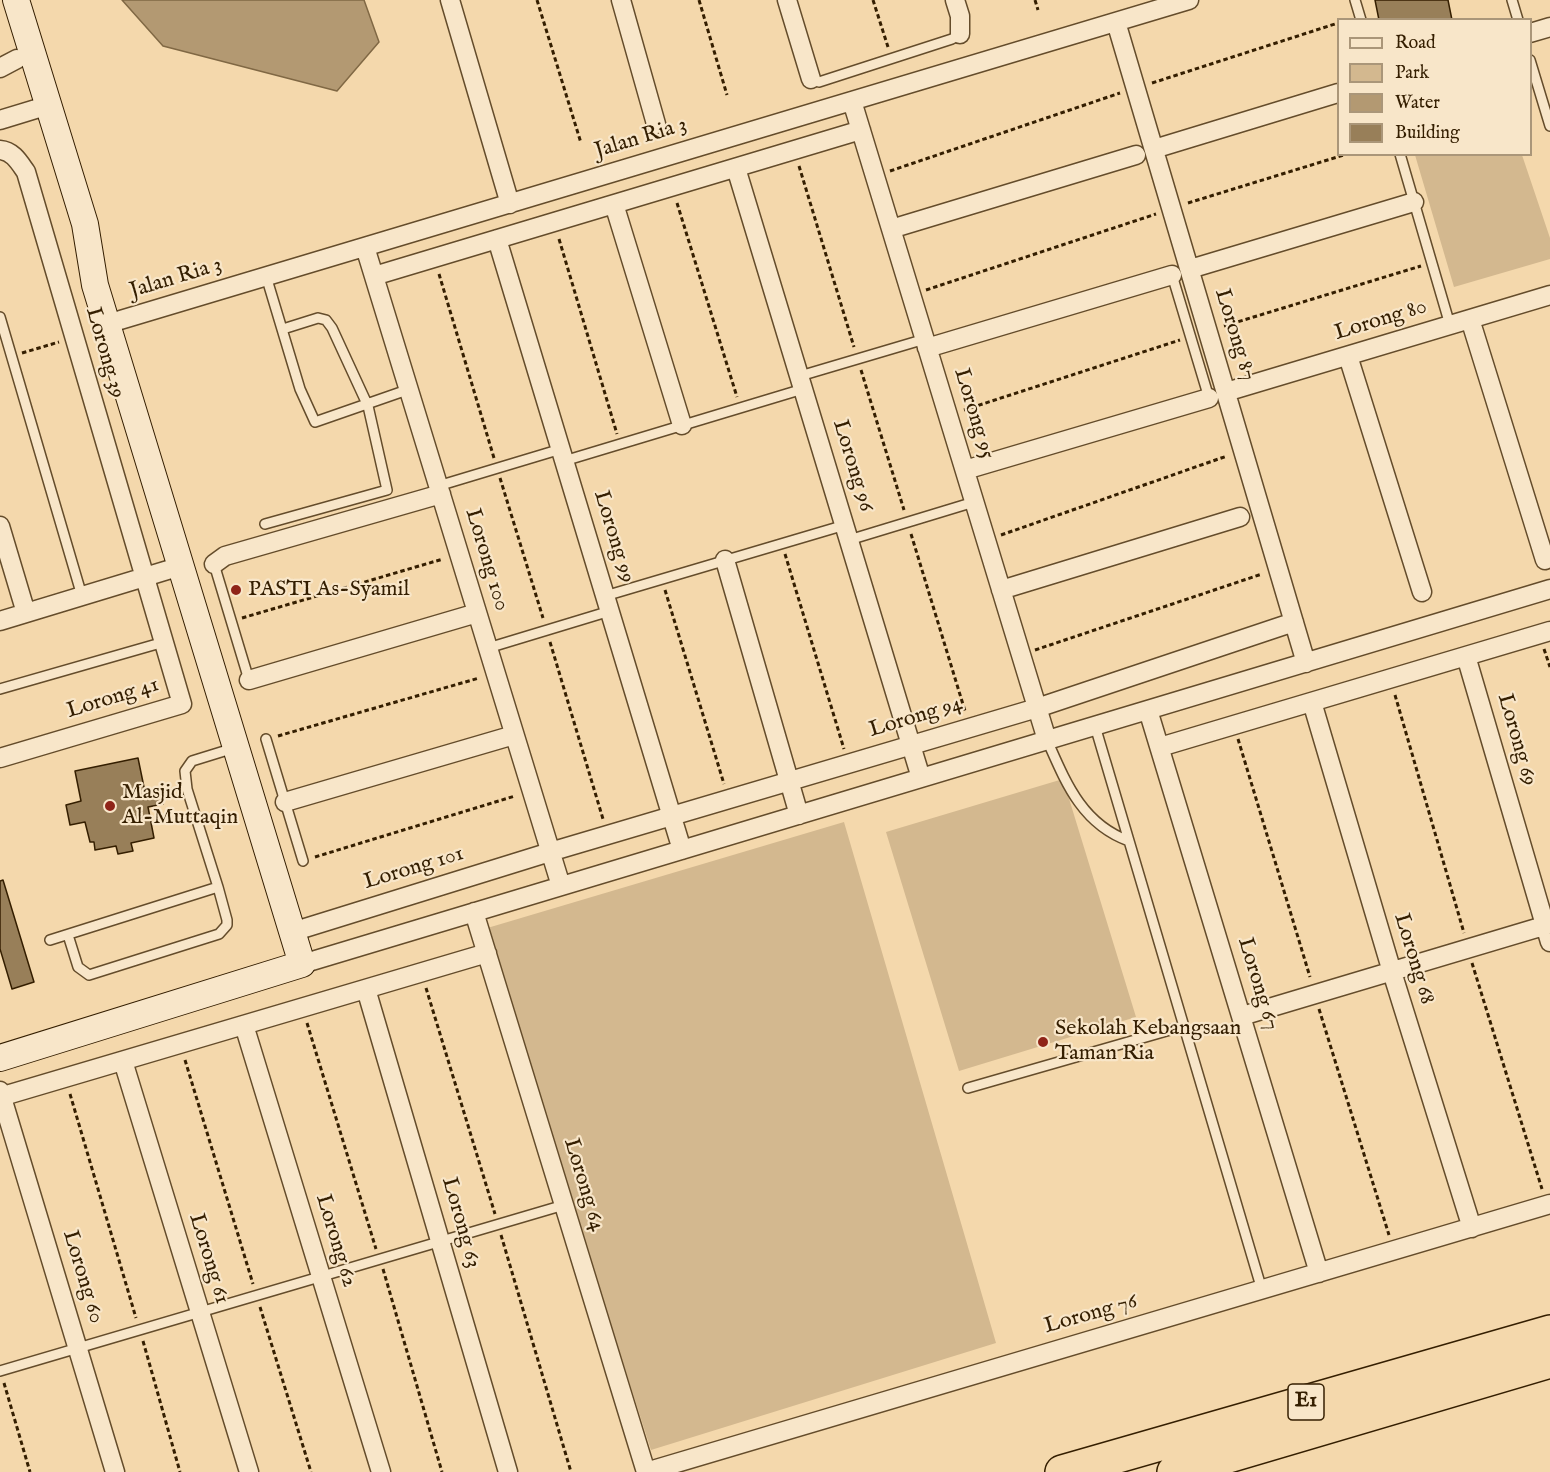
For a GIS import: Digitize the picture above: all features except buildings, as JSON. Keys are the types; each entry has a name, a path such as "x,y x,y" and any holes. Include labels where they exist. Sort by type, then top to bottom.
{"highway":[{"name":"E1","path":"1062,1472 1550,1332"},
{"name":"E1","path":"1174,1472 1550,1361"}],"street":[{"path":"16,0 68,228 95,285 302,964"},
{"path":"450,0 510,204"},
{"path":"621,0 656,124"},
{"path":"787,0 811,79"},
{"path":"956,0 960,16 960,34"},
{"name":"Jalan Ria 3","path":"107,324 1189,0"},
{"path":"0,3 9,64 41,108"},
{"name":"Lorong 87","path":"1116,22 1190,269 1217,395 1243,450 1306,663"},
{"path":"1532,32 1550,27"},
{"path":"1154,149 1337,93"},
{"name":"Lorong 95","path":"852,101 1047,740"},
{"path":"0,120 41,108"},
{"path":"374,276 861,130"},
{"name":"Lorong 39","path":"3,150 18,159 26,172 145,577"},
{"path":"891,229 1136,154"},
{"name":"Lorong 96","path":"736,168 921,778"},
{"path":"1190,269 1414,202"},
{"path":"614,204 682,425"},
{"name":"Lorong 99","path":"497,239 682,850"},
{"name":"Lorong 100","path":"365,247 561,886"},
{"path":"926,343 1172,275"},
{"name":"Lorong 80","path":"964,470 1550,295"},
{"path":"1470,319 1545,560"},
{"path":"1348,356 1422,592"},
{"path":"214,564 225,556 439,490"},
{"path":"1001,590 1240,517"},
{"path":"0,526 26,613"},
{"path":"725,560 799,815"},
{"path":"0,621 181,566"},
{"name":"Lorong 41","path":"0,758 182,704 145,577"},
{"path":"0,1058 474,912 1550,590"},
{"path":"249,680 477,613"},
{"name":"Lorong 94","path":"550,852 1037,708 1294,622"},
{"path":"1160,747 1550,631"},
{"name":"Lorong 69","path":"1466,656 1548,930"},
{"name":"Lorong 68","path":"1312,702 1392,972 1472,1228"},
{"name":"Lorong 67","path":"1148,710 1318,1273"},
{"path":"285,802 514,735"},
{"name":"Lorong 101","path":"292,932 550,852"},
{"name":"Lorong 64","path":"474,912 646,1472"},
{"path":"1242,1016 1468,949 1548,930"},
{"path":"1,1095 487,953"},
{"name":"Lorong 63","path":"366,988 508,1472"},
{"name":"Lorong 62","path":"244,1025 381,1472"},
{"name":"Lorong 61","path":"123,1061 249,1472"},
{"name":"Lorong 60","path":"1,1095 115,1472"},
{"name":"Lorong 76","path":"646,1472 1548,1205"}],"lane":[{"path":"1355,0 1360,18"},
{"path":"1512,0 1517,18"},
{"path":"811,79 819,82 952,39 960,34"},
{"path":"1532,67 1550,126"},
{"path":"1401,156 1450,325"},
{"path":"1172,275 1217,395"},
{"path":"266,276 300,389 315,422 368,406 407,390"},
{"path":"0,317 82,596"},
{"path":"266,524 387,490 368,406 326,320 318,318 283,329"},
{"path":"439,490 497,469 620,444 741,408 858,359 926,343"},
{"path":"488,648 547,631 662,579 725,560 782,543 907,522 974,502"},
{"path":"214,564 249,680"},
{"path":"0,689 164,642"},
{"path":"1095,726 1262,1290"},
{"path":"267,740 303,861"},
{"path":"1047,740 1071,792 1083,811 1097,825 1129,841"},
{"path":"68,935 78,967 89,975 219,934 227,925 218,887 187,789 185,771 192,761 236,747"},
{"path":"50,940 218,887"},
{"path":"968,1088 1184,1026"},
{"path":"0,1371 564,1205"}],"path":[{"path":"537,0 580,143"},
{"path":"699,0 727,94"},
{"path":"873,0 891,59"},
{"path":"1035,0 1038,10"},
{"path":"875,176 1337,23"},
{"path":"795,150 970,727"},
{"path":"911,295 1172,208 1341,156"},
{"path":"672,187 741,408"},
{"path":"554,222 620,444"},
{"path":"434,258 608,834"},
{"path":"11,357 75,337"},
{"path":"986,540 1243,450"},
{"path":"782,543 848,764"},
{"path":"231,621 459,554"},
{"path":"1021,655 1278,568"},
{"path":"662,579 728,799"},
{"path":"267,740 495,674"},
{"path":"1390,679 1468,949 1548,1205"},
{"path":"1233,725 1393,1252"},
{"path":"303,861 531,791"},
{"path":"303,1007 442,1472"},
{"path":"180,1044 311,1472"},
{"path":"65,1078 180,1472"},
{"path":"0,1371 30,1472"}],"green space":[{"path":"1415,156 1522,156 1550,238 1550,259 1454,287"},
{"path":"1063,779 1136,1017 959,1071 886,832"},
{"path":"844,822 996,1343 651,1450 484,929"}],"water":[{"path":"122,0 364,0 379,42 337,91 163,46"}],"place":[{"name":"PASTI As-Syamil","path":"236,590"},
{"name":"Masjid Al-Muttaqin","path":"110,806"},
{"name":"Sekolah Kebangsaan Taman Ria","path":"1043,1042"}]}
